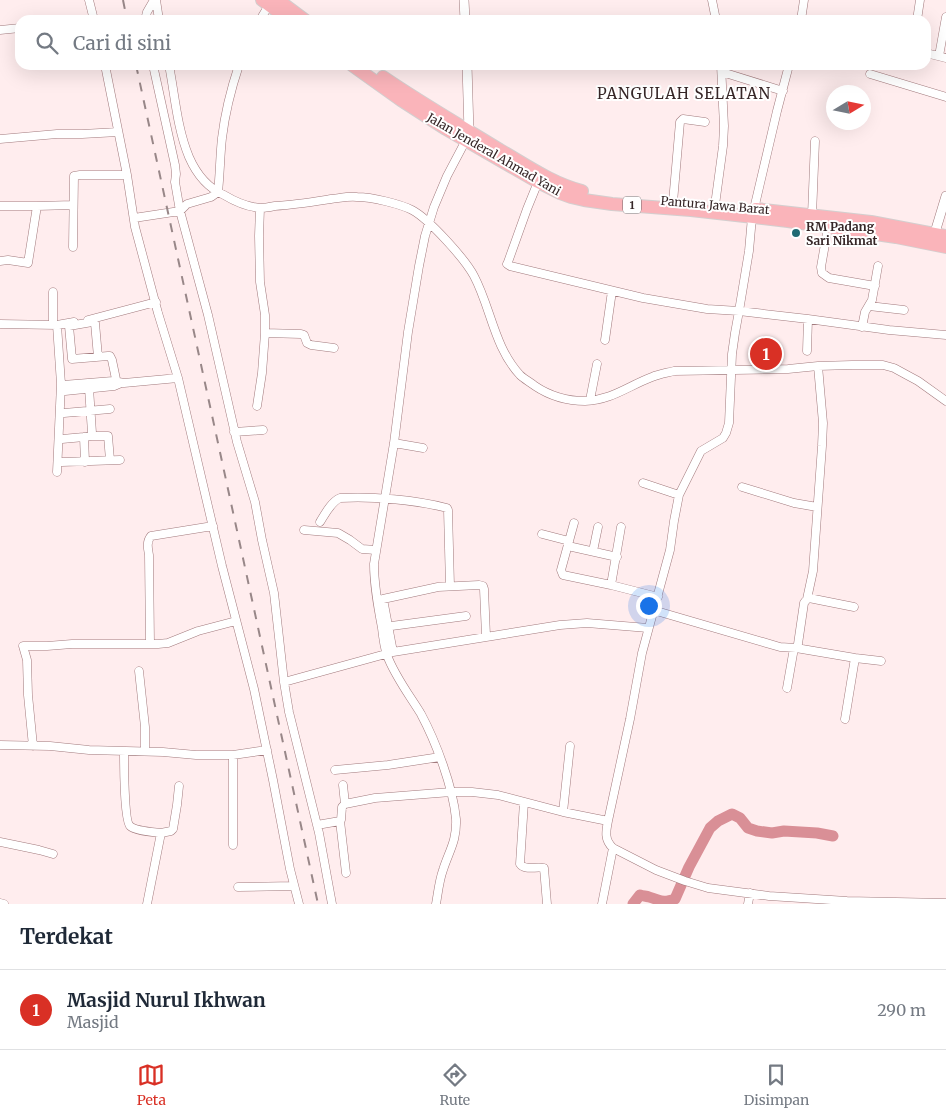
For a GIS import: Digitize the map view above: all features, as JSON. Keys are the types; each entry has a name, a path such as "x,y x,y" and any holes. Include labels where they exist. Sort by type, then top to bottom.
{"highway":[{"path":"270,2 284,15"},
{"path":"270,2 295,15"},
{"name":"Jalan Jenderal Ahmad Yani","path":"359,70 401,100 468,136 538,182 560,193 584,200 753,213 873,233 937,237 946,247"},
{"name":"Pantura Jawa Barat","path":"374,70 468,136 575,189 608,196 715,205 753,213 812,215 870,222 937,237"}],"street":[{"path":"89,0 90,15"},
{"path":"146,15 155,0"},
{"path":"155,0 157,15"},
{"path":"464,0 465,15"},
{"path":"712,0 715,15"},
{"path":"801,15 804,0"},
{"path":"917,15 920,0"},
{"path":"263,15 270,2"},
{"path":"942,57 946,17"},
{"path":"0,30 15,28"},
{"path":"106,70 127,175 135,227 178,378 254,689 298,904"},
{"path":"154,70 175,165 175,182 180,211 208,315 234,432 255,502 274,593 284,682 292,727 317,825 332,904"},
{"path":"170,70 179,125 190,159 206,183 218,192 236,201 260,208 357,197 388,202 414,211 429,222 464,259 483,295 500,344 512,366 521,376 541,390 555,396 573,400 603,398 650,378 674,371 876,365 894,368 918,381 946,401"},
{"path":"134,218 180,211 187,204 211,198 218,192 224,124 231,87 237,70"},
{"path":"436,904 443,870 454,841 456,817 451,792 440,757 421,716 392,665 374,577 376,550 386,499 408,332 419,266 429,222 447,176 468,136 466,70"},
{"path":"715,205 723,146 722,70"},
{"path":"727,70 783,91"},
{"path":"788,70 753,213 740,311 734,333 730,413 726,433 720,440 701,451 679,495 670,550 642,653 606,838 613,848 656,870 708,888 769,896 946,904"},
{"path":"870,74 946,97"},
{"path":"673,202 680,122 682,119 705,122"},
{"path":"0,139 57,134 118,132"},
{"path":"812,215 815,141"},
{"path":"73,247 74,176 127,175"},
{"path":"538,182 508,264 510,266 643,298 707,309 740,311 862,327 946,335"},
{"path":"937,237 946,196"},
{"path":"0,206 73,205"},
{"path":"0,261 8,260 28,263 37,206"},
{"path":"257,406 265,334 265,315 260,282 260,208"},
{"path":"828,227 821,267 822,273 829,278 875,286"},
{"path":"862,327 865,312 869,306 875,286 878,266"},
{"path":"605,340 612,291"},
{"path":"53,292 61,384 57,472"},
{"path":"0,324 55,325 97,318 156,302"},
{"path":"869,306 904,310"},
{"path":"808,319 808,351"},
{"path":"72,359 69,326 92,322 95,324 98,357"},
{"path":"265,334 302,334 307,343 311,345 334,348"},
{"path":"63,360 111,357 118,383"},
{"path":"590,400 597,364"},
{"path":"787,688 795,648 798,644 804,603 813,571 823,423 818,366"},
{"path":"85,462 88,436 92,433 89,386 178,378"},
{"path":"64,413 110,409"},
{"path":"234,432 264,430"},
{"path":"62,439 108,436 110,460"},
{"path":"394,443 423,448"},
{"path":"62,462 120,460"},
{"path":"643,483 679,495"},
{"path":"742,486 794,503 817,507"},
{"path":"320,522 333,503 340,498 386,499 447,508 450,586"},
{"path":"574,523 561,570 563,575 611,584 658,597"},
{"path":"150,644 148,543 150,537 213,526"},
{"path":"593,552 598,527"},
{"path":"611,584 621,527"},
{"path":"304,530 338,533 362,549 376,550"},
{"path":"542,534 593,552 617,557"},
{"path":"380,600 438,587 483,586 486,636"},
{"path":"806,599 854,607"},
{"path":"654,610 780,647 881,660"},
{"path":"384,627 466,616"},
{"path":"34,746 28,695 27,660 23,646 168,643 192,633 236,621"},
{"path":"284,682 390,653 573,623 648,628"},
{"path":"845,719 855,658"},
{"path":"139,672 145,727 145,751"},
{"path":"0,745 50,746 89,750 145,751 196,755 233,755 267,750"},
{"path":"563,812 570,746"},
{"path":"124,751 126,808 130,827 136,830 171,831 179,786"},
{"path":"233,755 233,845"},
{"path":"335,770 388,766 440,757"},
{"path":"343,785 346,804"},
{"path":"346,873 340,821 342,807 346,804 375,798 451,792 487,794 608,821"},
{"path":"524,802 520,864 523,867 544,868 548,904"},
{"path":"317,825 340,821"},
{"path":"147,904 161,832"},
{"path":"0,842 53,854"},
{"path":"602,904 613,848"},
{"path":"238,887 294,886"},
{"path":"748,904 750,893"},
{"path":"0,903 4,904"}],"waterway":[{"path":"633,904 640,895 661,901 675,899 689,867 710,828 718,821 732,814 740,818 748,828 757,831 817,833 833,836"}],"railway":[{"path":"123,0 126,15"},
{"path":"137,70 318,904"}],"place":[{"name":"RM Padang Sari Nikmat","path":"796,233"},
{"name":"Masjid Nurul Ikhwan","path":"766,354"}],"district":[{"name":"PANGULAH SELATAN","path":"684,93"}]}
